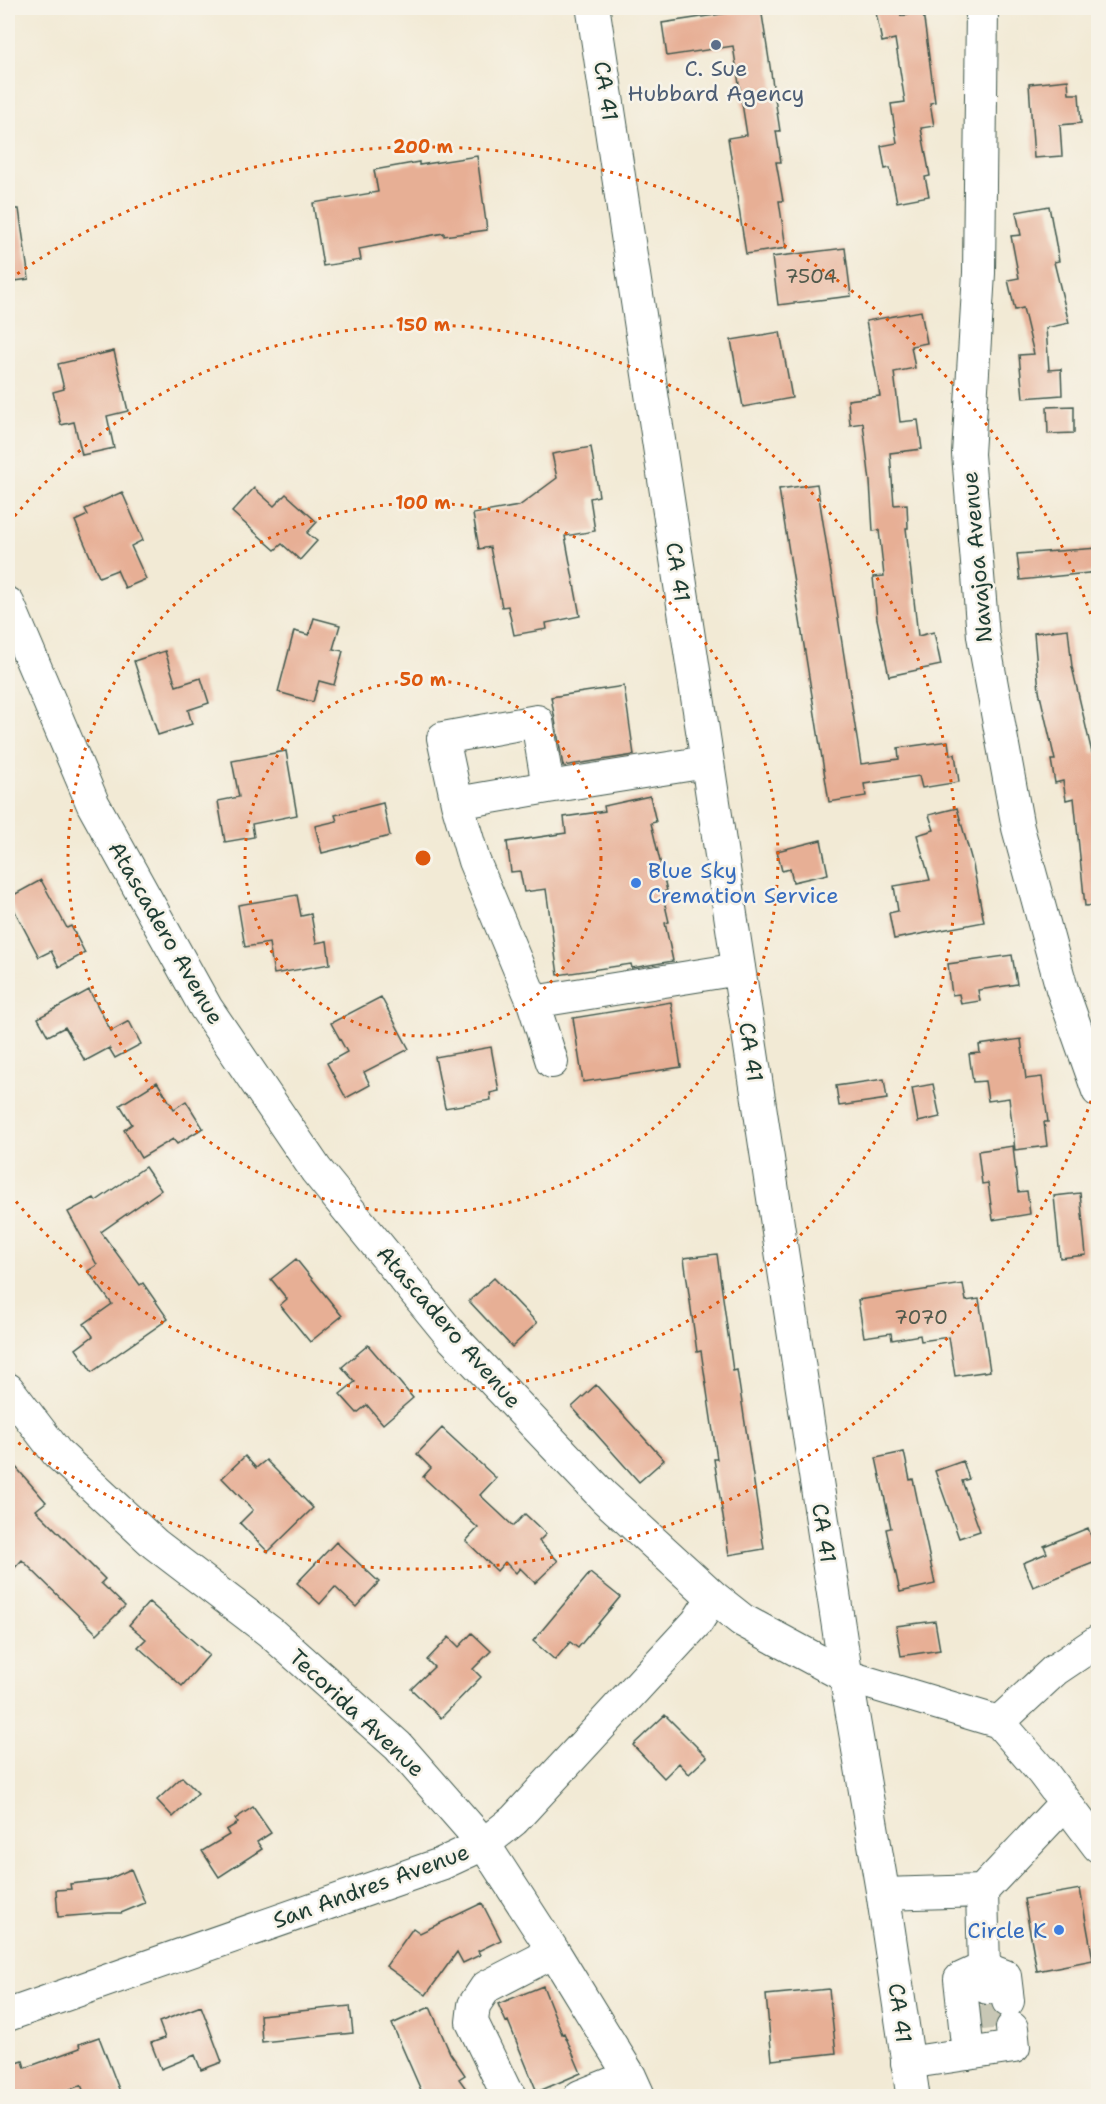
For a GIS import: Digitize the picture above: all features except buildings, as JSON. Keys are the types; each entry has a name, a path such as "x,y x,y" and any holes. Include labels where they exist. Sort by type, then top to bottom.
{"main road":[{"name":"CA 41","path":"593,8 846,1676 883,1894 913,2097"},
{"name":"Atascadero Avenue","path":"8,604 99,814 206,1008 316,1170 454,1340 604,1497 713,1597 742,1620 846,1676"}],"street":[{"name":"Navajoa Avenue","path":"982,8 979,273 968,454 983,636 1018,828 1062,989 1098,1091"},
{"path":"548,787 537,722 443,738 474,861 533,1002 552,1062"},
{"path":"458,803 707,762"},
{"path":"533,1002 739,969"},
{"name":"Tecorida Avenue","path":"8,1389 57,1453 155,1545 270,1632 398,1746 484,1844 555,1952 635,2086"},
{"name":"San Andres Avenue","path":"8,2015 441,1864 484,1844 522,1812 697,1622 713,1597"},
{"path":"1098,1641 1055,1670 999,1722 1098,1846"},
{"name":"Atascadero Avenue","path":"846,1676 999,1722"},
{"path":"984,1968 982,1891 1065,1803"},
{"path":"883,1894 982,1891"},
{"path":"511,2097 507,2094 472,2022 474,2005 486,1987 555,1952"},
{"path":"984,1968 1005,1976 994,2028 960,1979 984,1968"},
{"path":"907,2063 994,2028"},
{"path":"580,2097 635,2086"}],"tunnel":[{"path":"989,2004 992,2029"}],"place":[{"name":"C. Sue Hubbard Agency","path":"716,45"},
{"name":"Blue Sky Cremation Service","path":"636,883"},
{"name":"Circle K","path":"1059,1930"}]}
